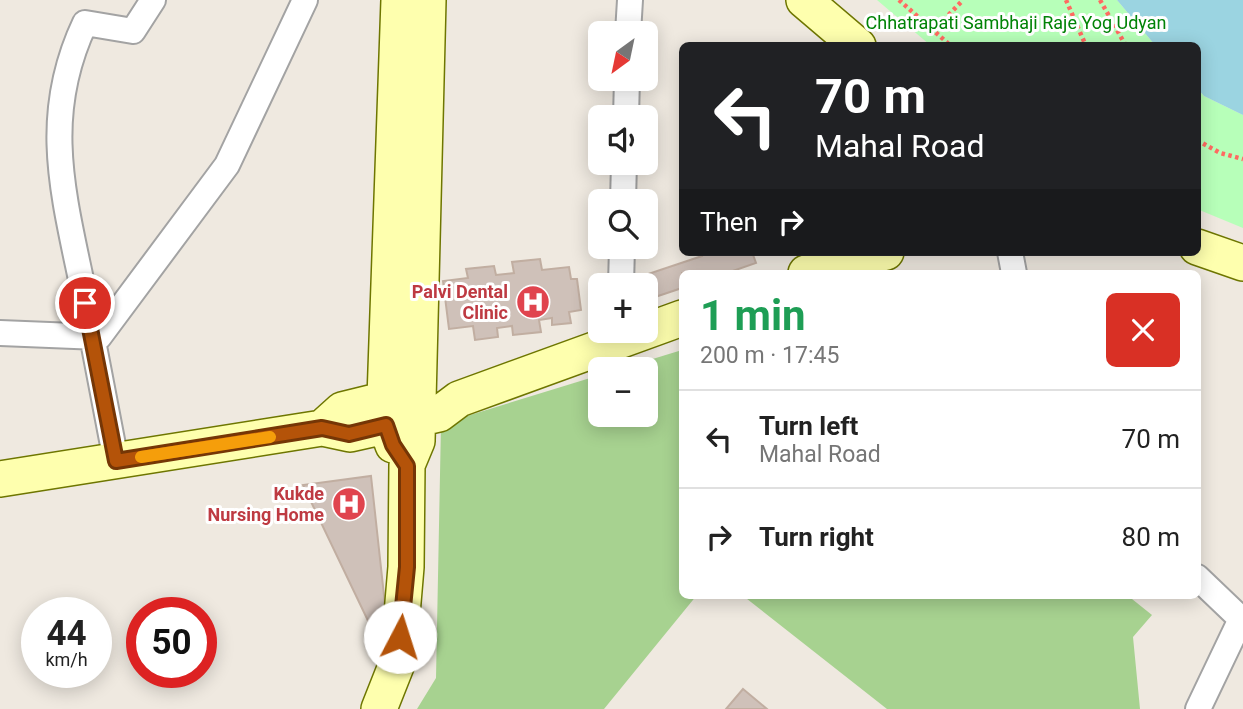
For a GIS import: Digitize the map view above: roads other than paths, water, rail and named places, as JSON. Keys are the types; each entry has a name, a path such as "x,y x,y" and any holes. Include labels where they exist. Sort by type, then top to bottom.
{"main road":[{"path":"398,0 401,408"},
{"path":"379,709 398,661 407,567 407,466 393,445 401,408 428,0"},
{"path":"804,0 853,42"},
{"path":"1201,248 1243,263"},
{"path":"817,270 871,256"},
{"path":"658,325 679,319"},
{"path":"0,478 322,428 349,434 439,390 459,399 601,343"}],"street":[{"path":"116,461 59,169 58,118 72,50 85,23 133,31 153,0"},
{"path":"0,333 99,337 227,165 305,0"},
{"path":"628,21 629,0"},
{"path":"1198,709 1242,617 1201,581"}],"water":[{"path":"1117,0 1243,0 1243,115 1201,93 1201,42 1152,42"}],"place":[{"name":"Palvi Dental Clinic","path":"533,302"},
{"name":"Kukde Nursing Home","path":"349,504"}],"park label":[{"name":"Chhatrapati Sambhaji Raje Yog Udyan","path":"1016,23"}]}
